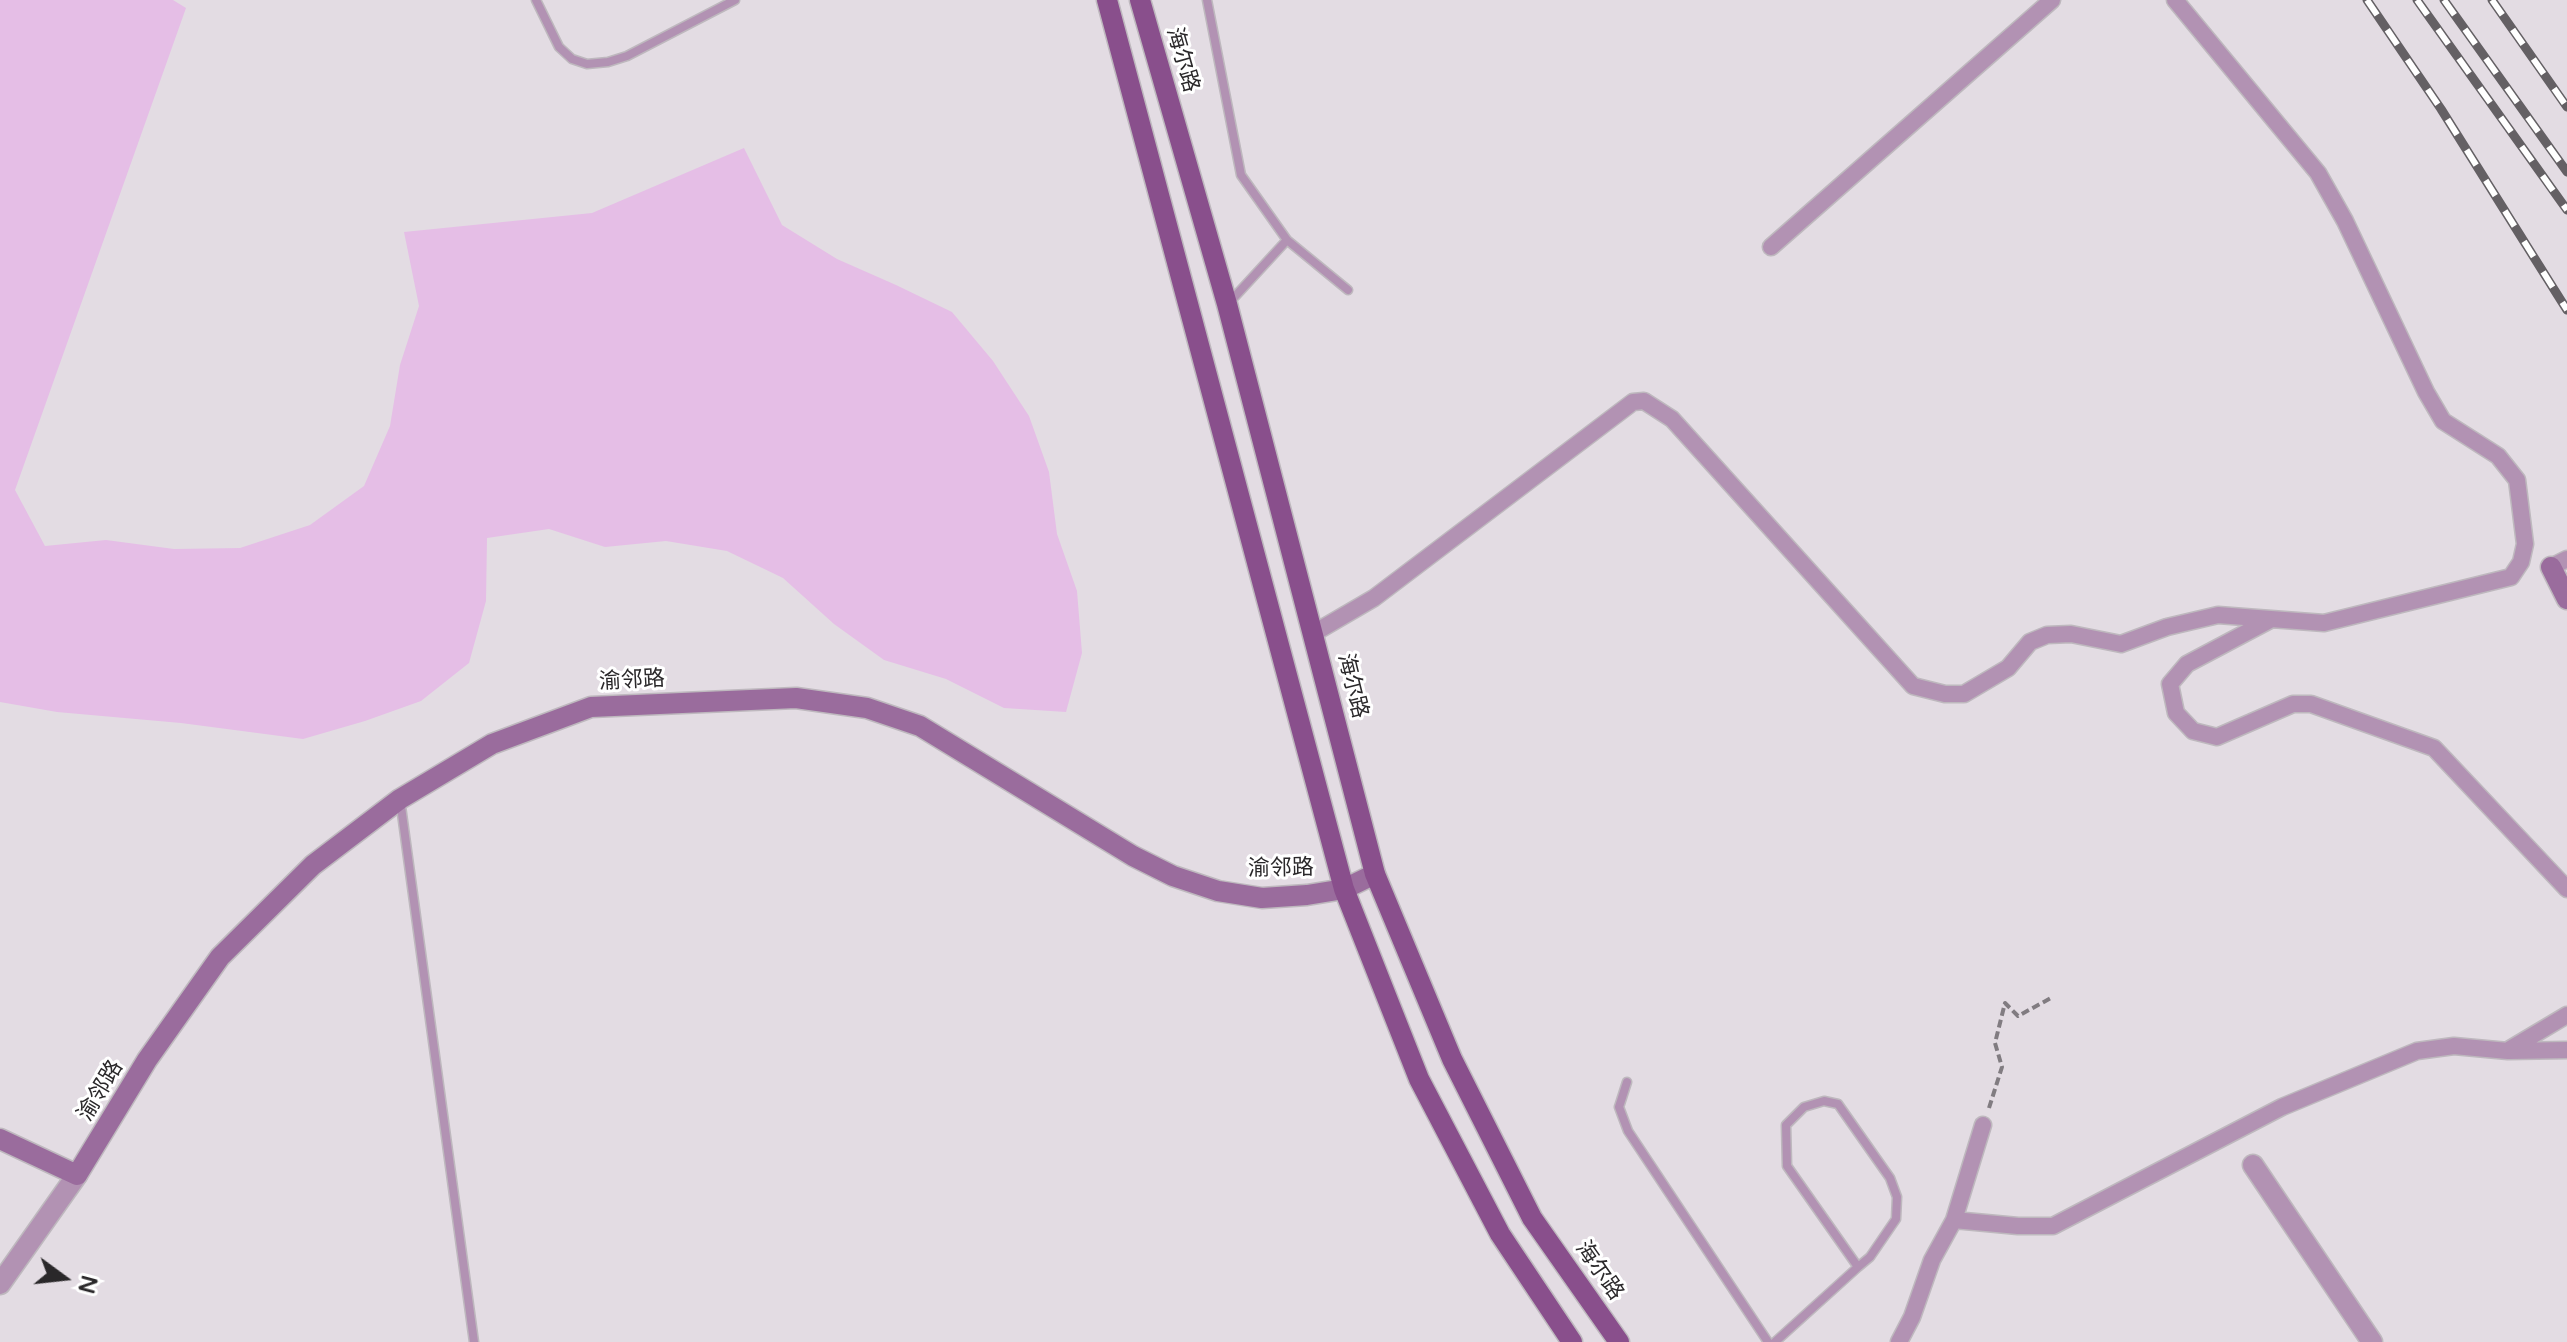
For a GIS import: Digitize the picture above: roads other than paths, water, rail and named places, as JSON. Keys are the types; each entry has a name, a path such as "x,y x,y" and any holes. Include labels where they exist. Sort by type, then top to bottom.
{"main road":[{"path":"1107,0 1344,889 1419,1079 1500,1234 1572,1342"},
{"name":"海尔路","path":"1140,0 1227,304 1375,874 1452,1059 1532,1218 1619,1342"},
{"path":"2559,563 2567,599"},
{"name":"渝邻路","path":"77,1175 147,1060 220,957 313,865 400,799 492,744 591,707 796,698 867,708 920,726 1133,856 1173,876 1218,891 1262,898 1307,895 1344,889 1375,874"},
{"path":"0,1139 77,1175"}],"street":[{"path":"1771,247 2052,0"},
{"path":"1314,633 1374,598 1633,402 1644,401 1672,419 1913,686 1945,694 1964,694 2008,668 2030,642 2047,635 2071,634 2121,644 2167,627 2218,615 2324,623 2511,577 2521,562 2525,544 2517,480 2498,456 2443,421 2426,392 2345,221 2318,173 2175,0"},
{"path":"2272,619 2187,664 2170,684 2176,713 2193,731 2217,737 2293,704 2311,704 2434,748 2567,889"},
{"path":"2508,1051 2567,1015"},
{"path":"1954,1220 2053,1226 2282,1107 2417,1051 2454,1046 2508,1051 2567,1050"},
{"path":"1899,1342 1912,1317 1932,1260 1954,1220 1983,1125"},
{"path":"2253,1165 2372,1342"},
{"path":"0,1284 77,1175"}],"lane":[{"path":"536,0 559,47 572,59 587,64 627,56 735,0"},
{"path":"1207,0 1241,175 1287,240 1348,290"},
{"path":"1227,304 1287,240"},
{"path":"400,799 474,1342"},
{"path":"1627,1082 1619,1107 1628,1131 1768,1342"},
{"path":"1775,1342 1870,1257 1896,1219 1897,1197 1890,1178 1838,1104 1824,1101 1804,1107 1786,1125 1787,1166 1858,1267"}],"railway":[{"path":"2367,0 2441,109 2567,310"},
{"path":"2417,0 2567,210"},
{"path":"2444,0 2567,172"},
{"path":"2492,0 2567,107"}]}
